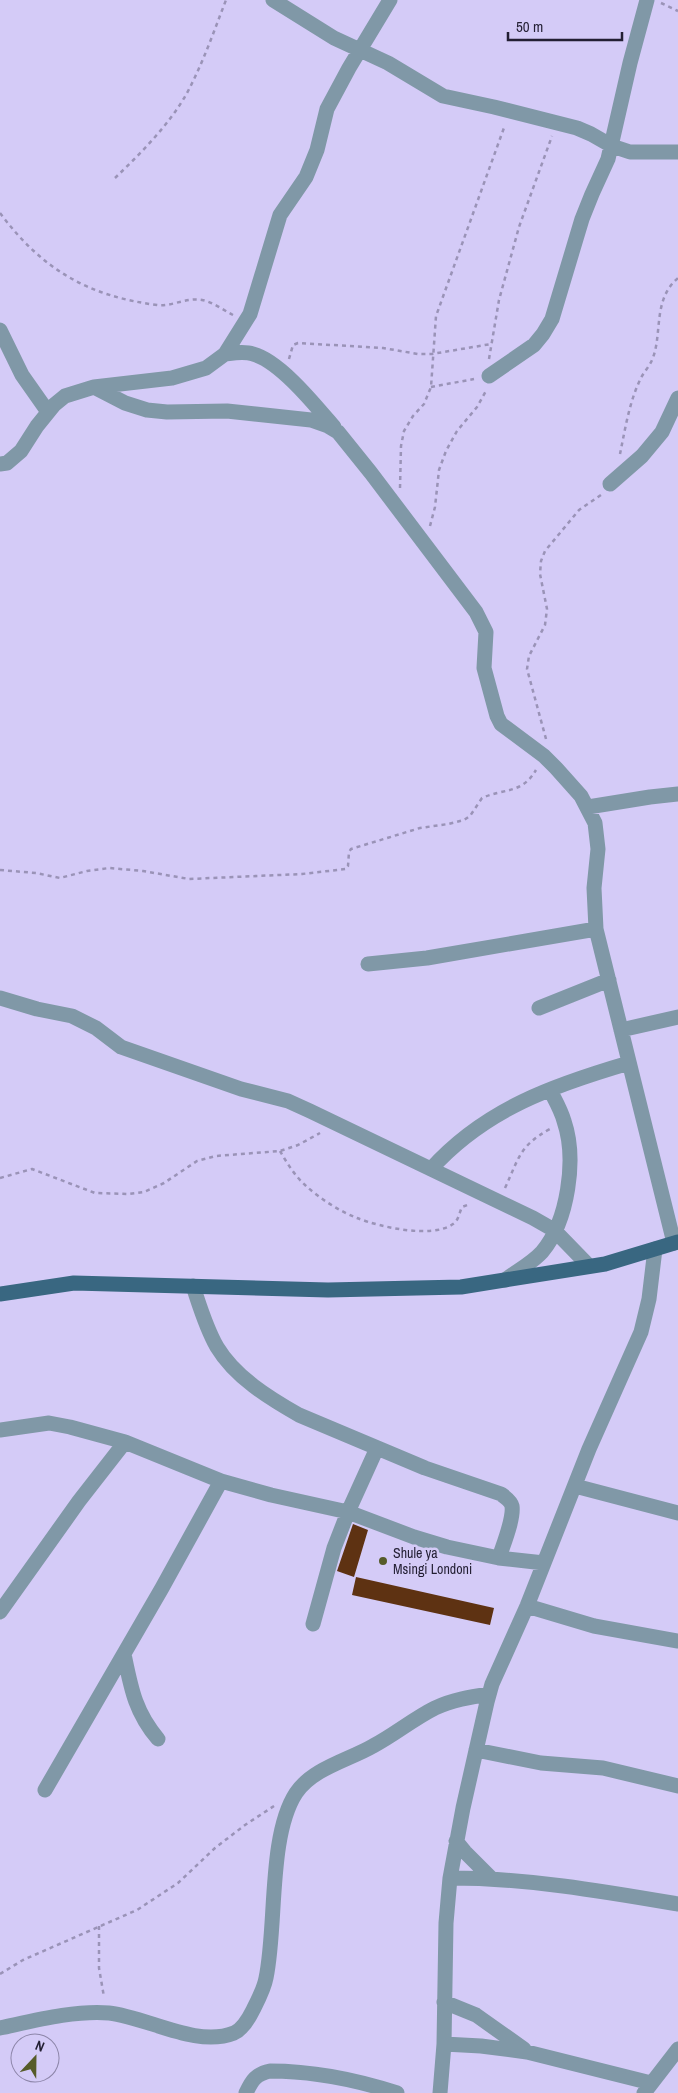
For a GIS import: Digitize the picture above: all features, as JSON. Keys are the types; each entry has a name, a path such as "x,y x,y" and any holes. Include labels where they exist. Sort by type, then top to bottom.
{"main road":[{"path":"0,1294 74,1283 328,1290 461,1286 605,1264 676,1242"}],"street":[{"path":"273,0 334,38 360,49 442,96 586,131 612,146 639,153 678,152"},
{"path":"0,464 7,463 21,451 48,412 65,396 94,387 172,378 206,368 226,354 250,314 280,215 306,177 317,150 327,109 390,0"},
{"path":"489,376 534,345 552,319 582,219 612,146 630,63 647,0"},
{"path":"0,330 22,375 48,412"},
{"path":"226,354 252,353 259,356 284,374 312,400 338,432 482,620 487,636 484,668 497,716 501,724 546,749 588,808 595,823 598,842 594,888 596,929 676,1242"},
{"path":"94,387 125,403 147,410 167,412 215,410 302,419 321,423 338,432"},
{"path":"610,484 642,456 662,432 678,398"},
{"path":"588,808 678,794"},
{"path":"368,964 427,958 596,929"},
{"path":"540,1008 609,980"},
{"path":"0,998 37,1010 72,1016 96,1028 120,1047 241,1089 288,1101 492,1198 554,1230 590,1266"},
{"path":"621,1030 678,1017"},
{"path":"431,1169 450,1148 473,1129 512,1105 577,1078 629,1063"},
{"path":"505,1280 536,1258 543,1250 563,1211 570,1166 565,1122 550,1090"},
{"path":"440,2093 444,2044 446,1923 450,1878 456,1841 489,1694 641,1332 649,1299 655,1249"},
{"path":"193,1286 218,1348 247,1381 280,1404 299,1415 425,1468 501,1494 510,1501 512,1506 511,1516 499,1558"},
{"path":"0,1430 49,1423 125,1442 221,1480 271,1495 348,1512 414,1537 447,1547 499,1558 544,1563"},
{"path":"0,1612 79,1501 125,1442"},
{"path":"313,1624 334,1548 377,1448"},
{"path":"45,1790 124,1654 221,1480"},
{"path":"575,1486 678,1513"},
{"path":"527,1606 594,1626 678,1641"},
{"path":"124,1654 129,1679 142,1718 158,1739"},
{"path":"0,2028 58,2017 108,2013 132,2017 194,2036 215,2036 235,2032 248,2020 266,1980 278,1859 288,1810 297,1792 312,1777 372,1747 434,1709 456,1700 489,1694"},
{"path":"476,1750 541,1763 603,1768 678,1786"},
{"path":"456,1841 464,1852 491,1878"},
{"path":"450,1878 491,1878 585,1888 678,1904"},
{"path":"444,2002 476,2015 527,2052"},
{"path":"444,2044 504,2048 527,2052 648,2088 678,2049"},
{"path":"246,2093 252,2080 260,2073 270,2071 346,2079 397,2093"}],"path":[{"path":"115,178 144,150 186,94 201,64 226,0"},
{"path":"655,0 678,11"},
{"path":"400,489 401,446 404,431 413,416 424,404 431,387 436,316 510,112"},
{"path":"425,546 435,507 438,470 457,431 486,393 489,376 488,356 499,300 519,227 556,123"},
{"path":"0,213 20,239 46,263 65,277 106,294 159,305 203,300 245,322"},
{"path":"619,458 629,412 640,380 652,359 660,308 670,287 678,278"},
{"path":"284,374 295,343 383,348 418,354 432,354 491,344"},
{"path":"431,387 489,376"},
{"path":"0,870 36,873 60,878 109,868 189,879 302,874 346,869 348,866 348,852 351,850 420,828 464,820 470,816 482,798 524,786 530,780 546,749 527,669 529,656 545,625 547,609 540,574 541,561 545,550 579,510 600,496 610,484"},
{"path":"280,1151 304,1185 326,1201 356,1218 388,1227 418,1231 444,1229 457,1220 462,1207 502,1193 519,1155 529,1143 565,1122"},
{"path":"0,1178 32,1169 95,1192 128,1194 144,1192 164,1183 197,1161 216,1156 280,1151 298,1145 337,1124"},
{"path":"0,1974 23,1960 137,1910 178,1883 215,1848 245,1825 275,1806"},
{"path":"99,1926 98,1968 108,2013"}],"building":[{"path":"353,1524 368,1530 354,1577 337,1571"},
{"path":"356,1577 494,1608 490,1625 352,1595"}],"place":[{"name":"Shule ya Msingi Londoni","path":"383,1561"}]}
